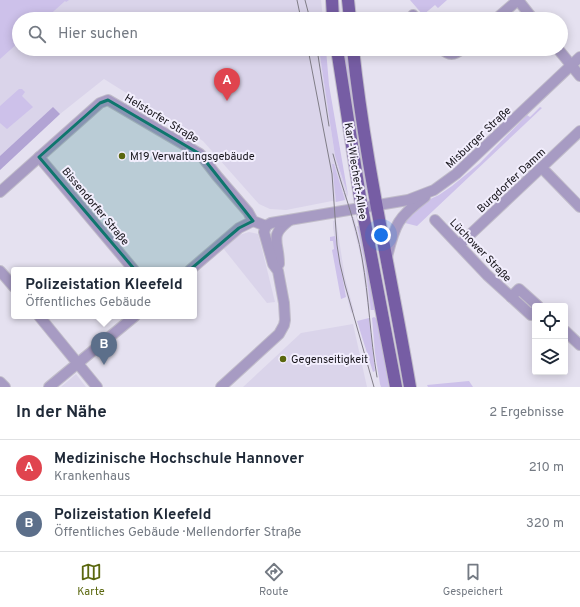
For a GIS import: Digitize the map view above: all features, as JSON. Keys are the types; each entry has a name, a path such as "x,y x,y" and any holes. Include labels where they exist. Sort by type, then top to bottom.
{"main road":[{"path":"332,0 333,12"},
{"path":"348,0 349,12"},
{"name":"Karl-Wiechert-Allee","path":"338,56 362,208 396,387"},
{"name":"Karl-Wiechert-Allee","path":"354,56 376,205 410,387"}],"street":[{"path":"504,12 518,0 527,12"},
{"path":"564,56 580,76"},
{"name":"Misburger Straße","path":"266,226 268,224 408,200 434,190 456,174 580,56"},
{"name":"Helstorfer Straße","path":"0,192 100,103 108,100 200,154 248,212 253,221"},
{"name":"Burgdorfer Damm","path":"459,245 580,131"},
{"name":"Bissendorfer Straße","path":"39,157 131,267"},
{"path":"542,168 580,206"},
{"path":"386,261 392,234 397,222 409,210 434,190"},
{"path":"278,271 280,262 276,237 281,228 290,220"},
{"name":"Lüchower Straße","path":"435,220 487,275 531,315 532,314"},
{"path":"194,267 239,228 253,221 266,226 264,232 274,264 278,271 285,309 284,325 281,332 221,387"},
{"path":"0,271 11,284"},
{"name":"Lüchower Straße","path":"511,297 519,288 535,303"},
{"path":"41,319 97,387"},
{"path":"49,387 131,319"},
{"path":"568,334 580,345"},
{"path":"0,382 5,387"}],"highlighted area":[{"path":"108,100 200,154 253,221 239,228 158,297 39,157 100,103"}],"shaded area":[{"path":"0,0 321,0 322,12 12,12 12,56 320,56 335,156 348,195 345,200 334,164 332,164 336,202 332,201 286,210 270,209 259,204 203,141 104,79 60,114 0,170"},
{"path":"0,0 69,0 66,2 65,1 53,12 12,12 12,48 0,59"},
{"path":"410,0 447,0 438,8 435,5 427,12 420,12"},
{"path":"320,56 327,56 329,85 348,195 335,156"},
{"path":"343,56 351,56 371,189 366,190"},
{"path":"19,89 22,89 25,92 22,96 33,107 7,129 0,123 0,106"},
{"path":"53,107 60,114 0,170 0,156"},
{"path":"540,107 542,108 417,226 402,221 422,203 439,195 480,163 527,115 530,117"},
{"path":"332,164 334,164 345,200 336,202"},
{"path":"351,217 354,217 362,248 371,310 368,309 361,258"},
{"path":"336,220 345,278 354,311 351,313 339,265 333,228 333,221"},
{"path":"357,226 360,227 375,310 371,310 365,264"},
{"path":"249,232 258,234 275,302 267,303 223,248 236,236"},
{"path":"335,236 346,297 341,299 332,250 334,249 333,241 330,241 330,237"},
{"path":"374,317 377,319 389,387 381,387 380,384 375,353 372,318"},
{"path":"369,318 375,371 373,372 357,321"},
{"path":"353,324 367,387 243,387 301,333"},
{"path":"76,374 86,387 61,387"},
{"path":"469,381 473,387 428,387 427,385"}],"tram line":[{"path":"297,0 300,12"},
{"path":"305,0 308,12"},
{"path":"309,56 332,174 337,245 340,264 374,387"},
{"path":"318,56 329,126"},
{"path":"333,154 353,219 359,245 377,377"}],"place":[{"name":"Medizinische Hochschule Hannover","path":"227,101"},
{"name":"M19 Verwaltungsgebäude","path":"122,156"},
{"name":"Gegenseitigkeit","path":"283,359"},
{"name":"Polizeistation Kleefeld","path":"104,365"}]}
